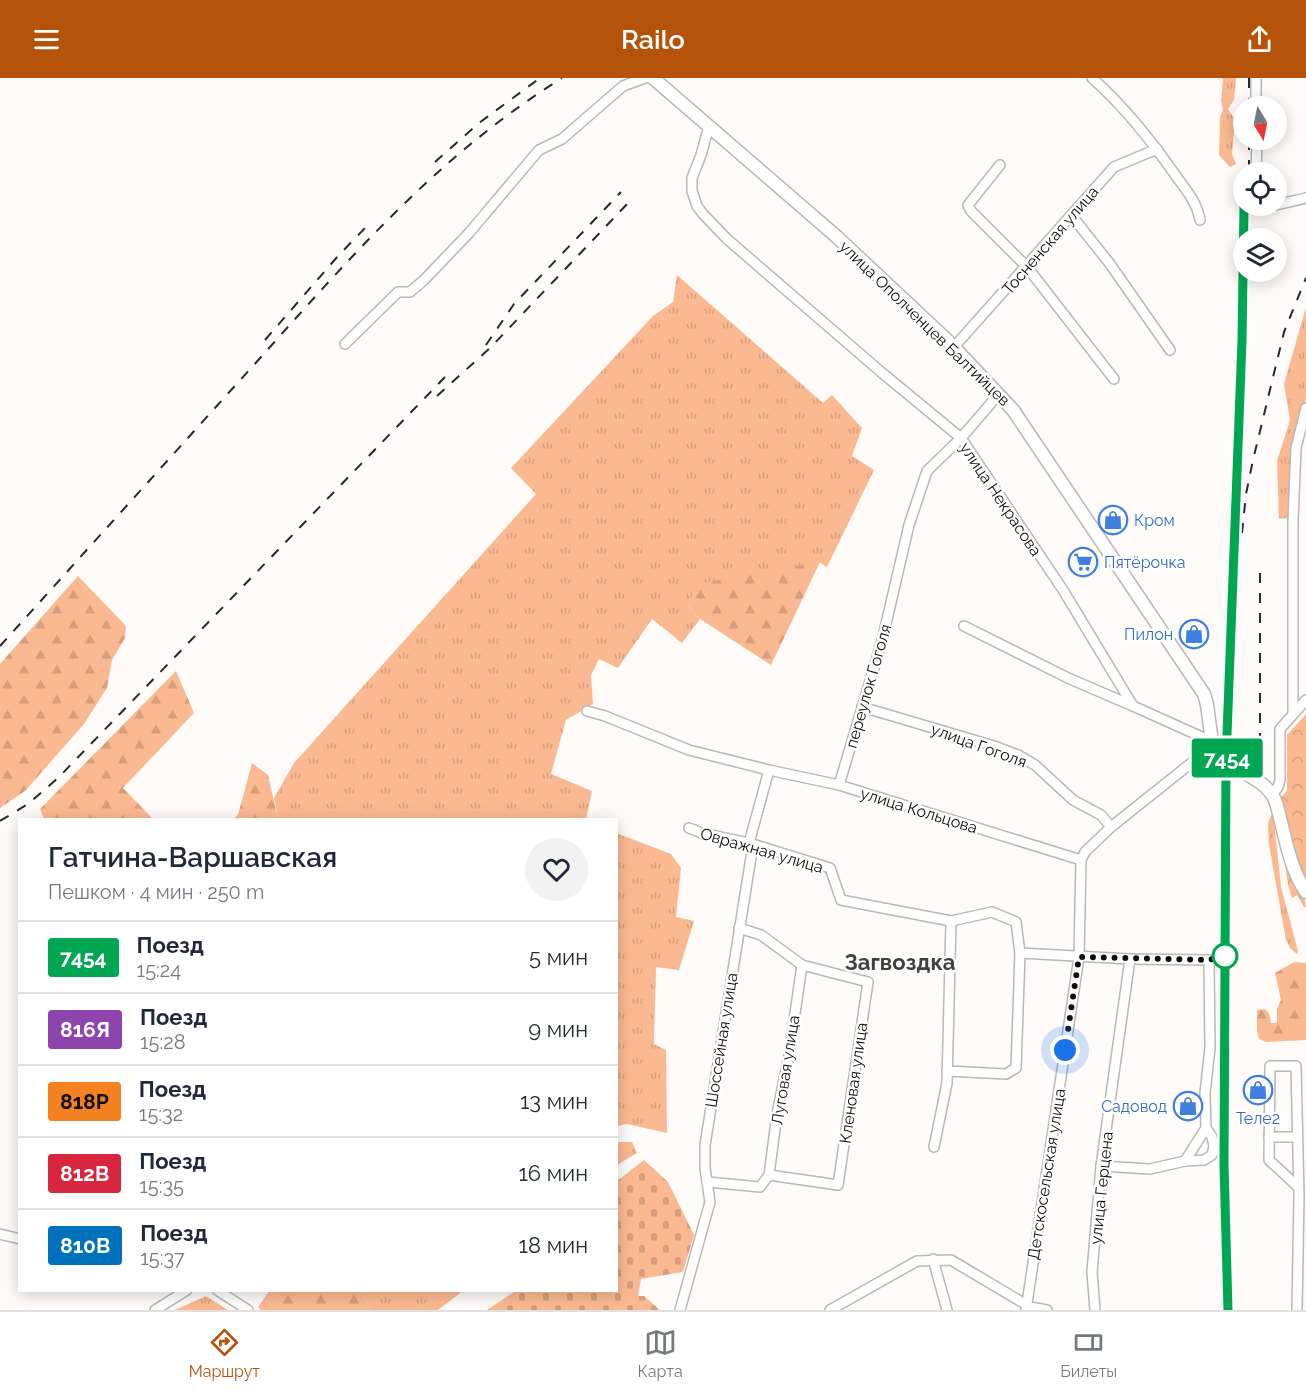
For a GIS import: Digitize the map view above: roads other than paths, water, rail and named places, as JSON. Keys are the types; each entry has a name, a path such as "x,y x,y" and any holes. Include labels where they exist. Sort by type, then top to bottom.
{"main road":[{"name":"улица Ополченцев Балтийцев","path":"653,78 837,237 954,347 1013,410 1204,694 1208,705 1213,742"},
{"path":"1213,742 1218,753 1272,795 1292,862 1306,892"}],"street":[{"path":"345,344 398,292 410,291 424,280 469,233 539,150 562,139 624,86 645,78"},
{"path":"1092,78 1122,106 1157,149 1194,202 1200,220"},
{"path":"1256,78 1256,96"},
{"name":"улица Некрасова","path":"709,126 692,178 692,191 697,206 714,227 961,438 1063,590 1133,706"},
{"name":"Тосненская улица","path":"954,347 1114,167 1157,149"},
{"path":"1000,165 968,205 971,211 1027,267 1114,379"},
{"path":"1287,202 1306,198"},
{"path":"1072,216 1110,264 1170,350"},
{"name":"переулок Гоголя","path":"838,785 882,641 909,525 927,471 961,438 999,394"},
{"path":"1293,714 1293,521 1296,448 1306,408"},
{"path":"964,626 1068,678 1213,742 1205,752 1111,827 1085,852 1081,860"},
{"path":"1272,795 1280,780 1280,729 1306,700"},
{"name":"улица Гоголя","path":"862,706 1018,755 1035,765 1073,800 1101,814 1111,827"},
{"name":"улица Кольцова","path":"586,711 689,750 838,785 1081,860"},
{"name":"Шоссейная улица","path":"680,1310 710,1202 705,1168 705,1145 752,851 749,843 769,770"},
{"name":"Овражная улица","path":"689,828 749,843 830,868 841,900 951,921 992,912 1016,922 1020,952"},
{"name":"Детскосельская улица","path":"1026,1307 1079,957 1081,860"},
{"path":"934,1147 947,1071 951,921"},
{"path":"739,928 761,936 802,965"},
{"path":"947,1071 1006,1074 1016,1068 1020,952 1079,957 1209,960 1210,1048 1206,1128 1191,1158"},
{"name":"улица Герцена","path":"1095,1310 1092,1272 1101,1166 1130,959"},
{"name":"Кленовая улица","path":"769,1175 838,1185 868,981 802,965"},
{"name":"Луговая улица","path":"769,1175 802,965"},
{"path":"1298,1310 1300,1193 1296,1137 1296,1066 1270,1066 1269,1160 1300,1193"},
{"path":"1101,1166 1150,1169 1191,1158 1208,1158 1214,1150 1212,1137 1206,1128"},
{"path":"1269,1137 1296,1137"},
{"path":"708,1182 760,1186 769,1175"},
{"path":"0,1234 18,1238"},
{"path":"933,1259 947,1310"},
{"path":"830,1310 897,1270 917,1261 933,1259 951,1260 1026,1307 1047,1310"},
{"path":"155,1310 184,1292"},
{"path":"220,1292 248,1310"}],"railway":[{"path":"435,162 479,123 540,78"},
{"path":"0,646 324,287 396,211 474,141 562,78"},
{"path":"1249,78 1249,96"},
{"path":"1249,150 1249,162"},
{"path":"486,345 514,304 621,192"},
{"path":"437,396 491,347 630,201"},
{"path":"1228,1310 1224,1165 1226,761 1242,341 1244,216"},
{"path":"265,340 367,226"},
{"path":"1242,533 1246,494 1253,460 1284,332 1306,278"},
{"path":"0,821 28,804 58,778 445,377"},
{"path":"1260,573 1260,767"}],"train":[{"name":"7454","path":"1228,1310 1224,1165 1226,761 1242,341 1244,216"}],"place":[{"name":"Кром","path":"1113,520"},
{"name":"Пятёрочка","path":"1083,562"},
{"name":"Пилон","path":"1194,634"},
{"name":"Теле2","path":"1258,1090"},
{"name":"Садовод","path":"1188,1106"}],"district":[{"name":"Загвоздка","path":"900,962"}]}
